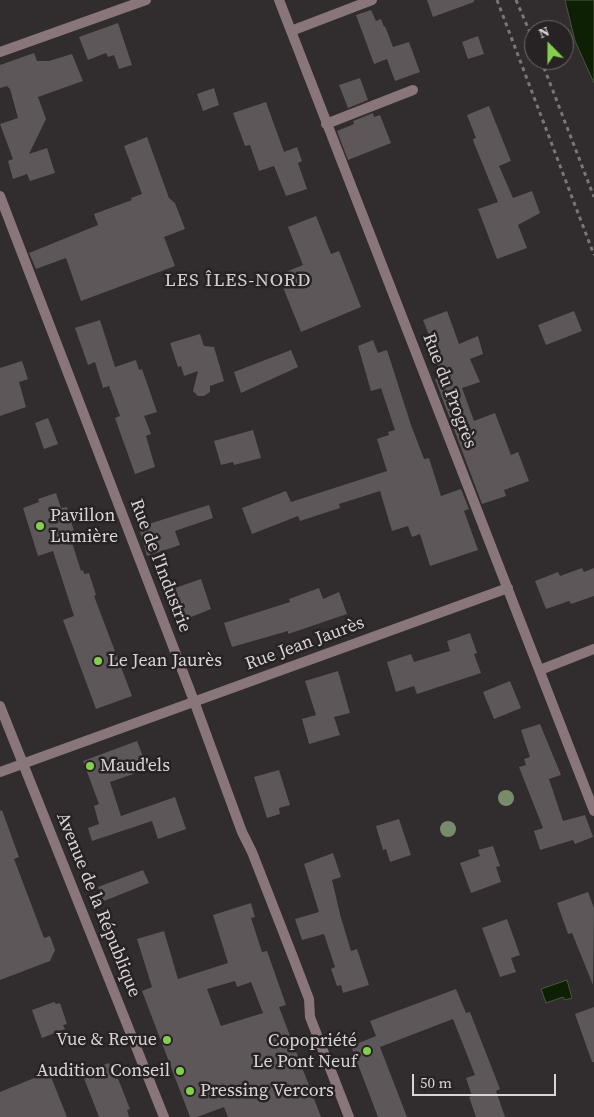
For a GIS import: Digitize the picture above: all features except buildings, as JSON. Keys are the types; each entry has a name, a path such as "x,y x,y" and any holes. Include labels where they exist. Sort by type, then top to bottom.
{"street":[{"path":"0,52 146,0"},
{"name":"Rue du Progrès","path":"279,0 594,811"},
{"path":"291,31 372,0"},
{"path":"326,124 413,90"},
{"name":"Rue de l'Industrie","path":"0,196 242,832 252,852 308,999 310,1018 348,1117"},
{"name":"Rue Jean Jaurès","path":"0,772 508,588"},
{"path":"540,670 594,649"},
{"name":"Avenue de la République","path":"0,706 164,1117"}],"path":[{"path":"497,0 594,255"},
{"path":"516,0 525,20"},
{"path":"545,70 594,197"}],"shaded area":[{"path":"565,0 594,0 594,83 575,41 574,20 570,20"},
{"path":"567,980 572,998 565,1000 563,997 546,1003 541,989"}],"place":[{"name":"Pavillon Lumière","path":"40,526"},
{"name":"Le Jean Jaurès","path":"98,661"},
{"name":"Maud'els","path":"90,766"},
{"name":"Vue & Revue","path":"167,1040"},
{"name":"Copopriété Le Pont Neuf","path":"367,1051"},
{"name":"Audition Conseil","path":"180,1071"},
{"name":"Pressing Vercors","path":"190,1091"}],"district":[{"name":"LES ÎLES-NORD","path":"238,281"}]}
